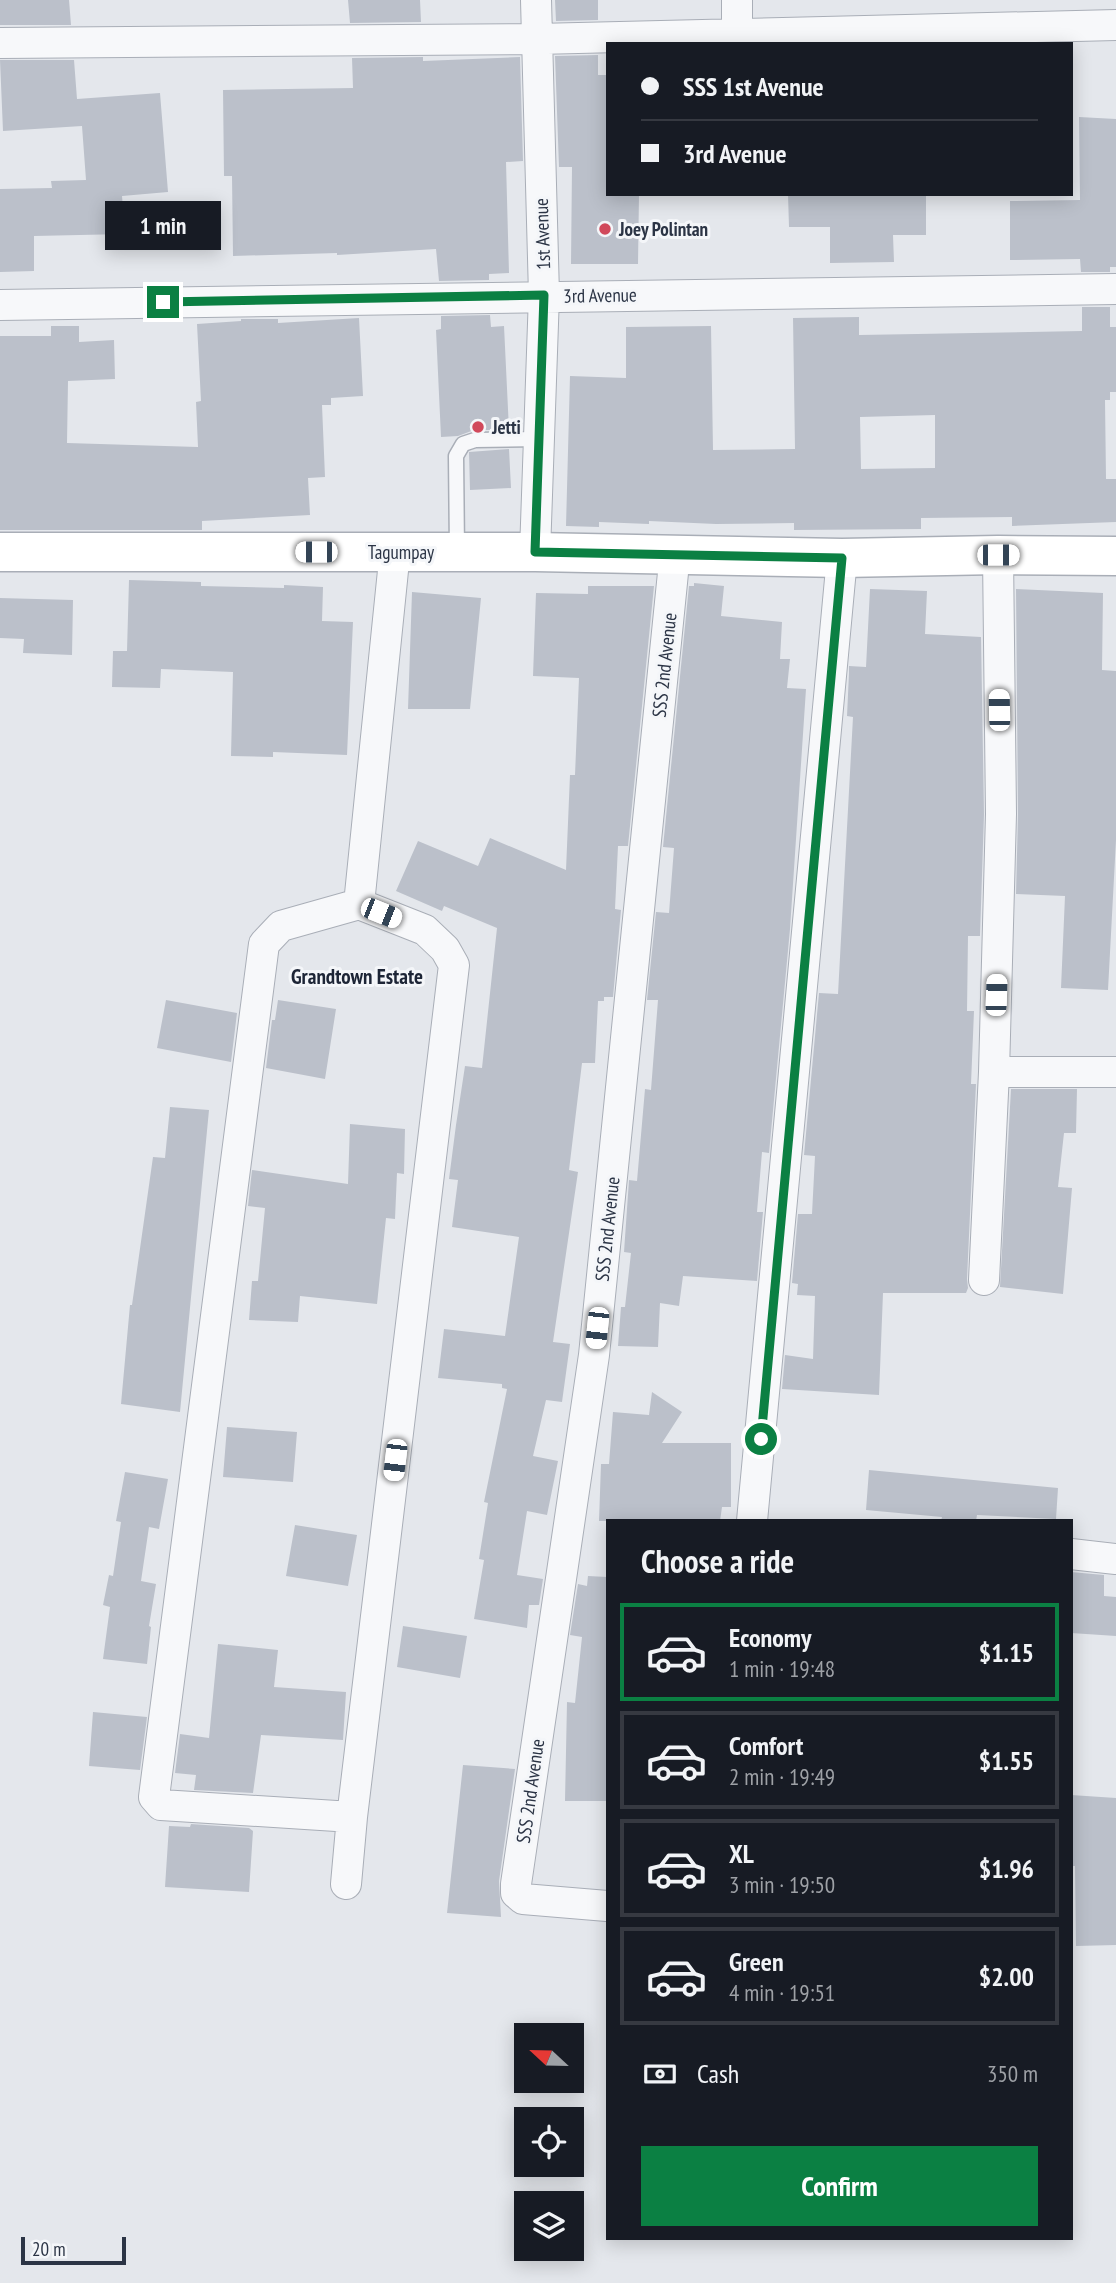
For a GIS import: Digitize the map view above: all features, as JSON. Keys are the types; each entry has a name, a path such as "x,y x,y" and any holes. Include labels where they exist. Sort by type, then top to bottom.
{"main road":[{"name":"Tagumpay","path":"0,552 676,553 842,558 1116,556"}],"street":[{"name":"1st Avenue","path":"535,552 544,295 536,0"},
{"path":"737,0 737,32"},
{"path":"0,43 537,39 737,32 1116,25"},
{"name":"3rd Avenue","path":"0,305 544,295 1116,289"},
{"path":"359,904 395,551"},
{"name":"SSS 2nd Avenue","path":"606,1906 523,1899 516,1893 516,1884 594,1355 676,553"},
{"path":"984,1280 994,1072 1001,814 998,555"},
{"path":"752,1519 842,558"},
{"path":"346,1884 454,965 445,949 425,930 359,904 281,926 264,944 154,1797 160,1805 352,1817"},
{"path":"994,1072 1116,1072"},
{"path":"1073,1554 1116,1559"}],"lane":[{"path":"457,552 456,456 463,444 475,440 539,439"}],"building":[{"path":"0,0 69,0 71,25 0,25"},
{"path":"348,0 420,0 421,22 350,23"},
{"path":"555,0 598,0 598,20 556,21"},
{"path":"598,55 598,75 606,75 606,196 639,196 638,264 571,264 572,167 559,167 555,56"},
{"path":"423,57 423,61 520,57 523,161 506,162 509,273 489,274 489,280 439,281 436,249 337,255 233,256 232,176 224,176 223,90 353,88 352,58"},
{"path":"0,60 74,60 77,99 160,93 168,192 122,196 125,234 34,236 34,271 0,272 0,189 52,188 51,181 86,180 82,126 3,131"},
{"path":"1079,117 1116,119 1116,267 1110,267 1110,272 1081,272 1080,259 1010,260 1010,201 1080,200"},
{"path":"788,196 926,196 926,235 893,235 894,262 830,263 830,227 789,227"},
{"path":"1082,307 1110,307 1110,327 1116,327 1116,392 1110,392 1110,400 1105,400 1106,479 1116,479 1116,522 1012,526 1012,517 921,518 921,529 794,530 794,523 649,521 649,524 599,522 599,527 566,526 570,376 626,378 626,327 711,326 713,450 795,449 793,318 859,317 859,335 1082,331","holes":["935,415 935,468 861,469 860,417"]},
{"path":"490,315 491,327 504,326 509,430 474,430 458,436 441,437 436,330 441,329 441,316"},
{"path":"359,318 363,396 331,398 331,405 322,405 325,477 308,478 310,515 202,521 202,530 0,530 0,336 51,336 51,326 79,326 79,342 114,340 115,379 68,381 67,443 198,447 196,402 201,401 197,324 241,319 278,319 278,323"},
{"path":"509,449 511,488 470,490 469,452"},
{"path":"129,580 201,582 201,586 323,587 322,621 353,622 347,755 273,752 273,757 231,756 233,672 161,669 160,688 112,687 113,651 127,651"},
{"path":"694,583 724,586 721,616 782,622 780,659 790,659 787,688 806,689 790,929 769,1153 762,1152 757,1212 763,1212 757,1281 683,1276 679,1306 660,1303 658,1347 618,1346 621,1307 625,1307 631,1253 624,1252 629,1180 637,1181 645,1089 651,1090 658,1000 647,1000 656,912 669,913 674,848 663,847 689,586 694,586"},
{"path":"588,586 654,586 628,846 618,846 615,909 621,910 613,997 604,997 604,1001 598,1001 595,1063 582,1063 569,1170 578,1172 553,1342 570,1344 562,1402 546,1400 533,1456 558,1461 547,1515 527,1511 517,1575 543,1579 539,1605 529,1605 527,1628 474,1619 484,1560 479,1559 488,1503 484,1502 507,1389 502,1388 502,1384 438,1378 444,1329 505,1336 519,1237 452,1227 458,1180 449,1179 456,1125 465,1066 482,1068 497,928 444,906 442,911 396,891 418,841 478,866 490,838 566,870 570,775 575,775 579,678 533,676 536,593 588,594"},
{"path":"870,589 927,591 925,634 981,637 984,814 980,936 968,936 967,1011 974,1011 971,1084 976,1084 968,1288 966,1293 883,1293 879,1395 782,1389 785,1355 813,1359 815,1296 797,1295 798,1284 792,1283 798,1214 812,1214 815,1156 804,1155 819,993 838,994 853,717 847,716 849,666 866,667"},
{"path":"1016,589 1103,593 1102,670 1116,671 1116,840 1108,990 1061,988 1065,896 1016,894"},
{"path":"412,592 481,598 470,709 408,709"},
{"path":"0,598 73,600 72,655 23,653 24,639 0,638"},
{"path":"166,1000 237,1013 231,1062 157,1048"},
{"path":"278,1000 336,1009 325,1079 266,1068 272,1020 275,1020"},
{"path":"1011,1089 1077,1089 1076,1133 1064,1133 1058,1187 1072,1188 1063,1294 1000,1287"},
{"path":"170,1107 209,1110 180,1412 121,1404 130,1305 153,1157 165,1158"},
{"path":"350,1124 405,1129 404,1174 397,1173 395,1219 386,1218 377,1304 300,1296 298,1322 249,1320 252,1281 258,1281 265,1208 248,1206 252,1170 348,1184"},
{"path":"652,1392 682,1412 662,1443 731,1443 731,1507 722,1507 720,1519 599,1521 601,1464 609,1464 613,1412 649,1415"},
{"path":"227,1427 297,1432 293,1482 223,1477"},
{"path":"869,1470 1058,1488 1056,1519 977,1515 976,1519 942,1519 866,1510"},
{"path":"125,1472 168,1479 159,1529 149,1527 141,1581 156,1584 149,1626 147,1664 103,1659 110,1607 103,1605 109,1575 113,1576 121,1522 116,1521"},
{"path":"295,1525 357,1535 348,1586 286,1576"},
{"path":"1073,1572 1104,1575 1104,1596 1116,1597 1116,1636 1073,1633"},
{"path":"588,1576 606,1577 606,1801 565,1801 567,1702 575,1703 582,1637 570,1635 578,1584 587,1586"},
{"path":"403,1626 467,1636 460,1678 397,1667"},
{"path":"218,1644 278,1650 274,1687 346,1692 343,1740 261,1735 253,1793 194,1790 196,1775 175,1773 180,1734 209,1738"},
{"path":"93,1712 147,1717 140,1770 89,1766"},
{"path":"463,1765 515,1769 499,1881 501,1917 447,1913"},
{"path":"1073,1795 1116,1798 1116,1945 1076,1946"},
{"path":"191,1824 249,1828 253,1831 249,1892 165,1887 169,1826 190,1827"}],"place":[{"name":"Joey Polintan","path":"605,229"},
{"name":"Jetti","path":"478,427"}],"district":[{"name":"Grandtown Estate","path":"357,977"}],"route":[{"path":"163,302 544,295 535,552 842,558 761,1439"}]}
